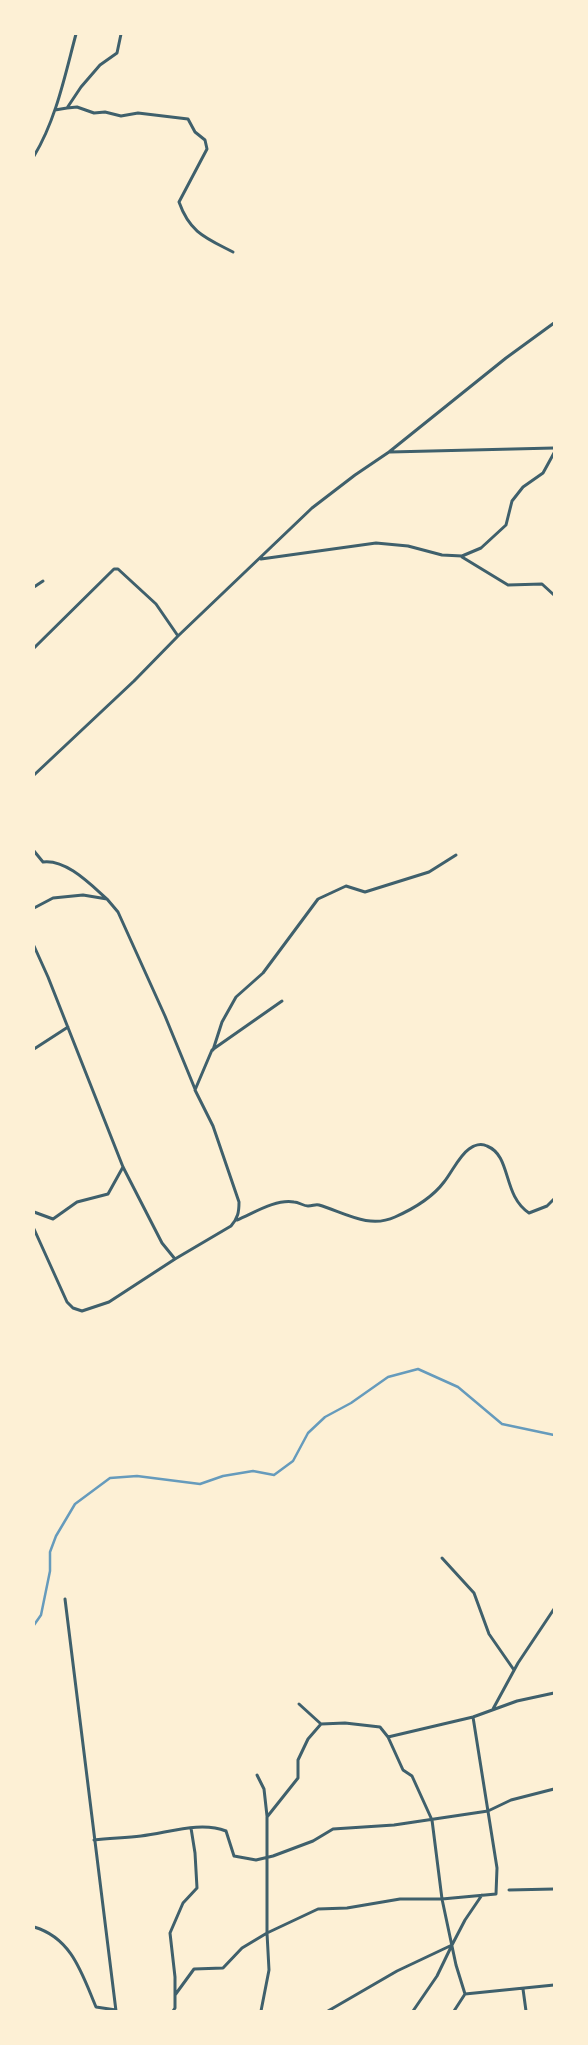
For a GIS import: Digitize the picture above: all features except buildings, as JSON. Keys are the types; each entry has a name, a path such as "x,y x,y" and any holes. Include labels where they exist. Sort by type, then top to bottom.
{"street":[{"path":"34,156 40,146 54,110 76,34"},
{"path":"67,108 81,86 100,65 117,53 121,34"},
{"path":"54,110 77,108 94,113 105,112 121,116 138,113 188,119 195,132 205,140 207,149 179,202 185,219 198,232 233,252"},
{"path":"34,775 312,508 389,452 506,358 554,323"},
{"path":"389,452 554,448"},
{"path":"260,560 376,543 408,546 442,555 462,556 481,548 506,525 512,501 523,487 543,473 554,453"},
{"path":"462,556 508,584 542,584 554,595"},
{"path":"34,648 114,569 118,569 156,604 178,636"},
{"path":"34,587 43,581"},
{"path":"34,851 43,862 52,861 67,868 89,883 118,912 165,1016 195,1090 213,1126 239,1202 239,1213 236,1220"},
{"path":"195,1090 222,1022 236,997 263,973 318,900 346,886 365,892 429,872 456,855"},
{"path":"34,908 53,898 83,895 107,899"},
{"path":"34,946 123,1166 162,1243 175,1259"},
{"path":"212,1050 282,1001"},
{"path":"34,1049 68,1027"},
{"path":"34,1229 67,1302 77,1310 86,1311 108,1302 175,1259 222,1232 236,1220 274,1204 293,1202 307,1206 316,1204 351,1217 377,1223 385,1220 425,1201 443,1184 468,1149 478,1144 487,1146 500,1155 511,1192 520,1207 529,1213 548,1206 554,1199"},
{"path":"34,1212 53,1218 76,1202 108,1194 123,1166"},
{"path":"442,1558 474,1593 490,1634 514,1670"},
{"path":"34,1927 69,1948 96,2007 116,2011 65,1599"},
{"path":"493,1710 514,1670 554,1609"},
{"path":"388,1737 473,1717 517,1701 554,1693"},
{"path":"299,1704 321,1724 380,1727 388,1737 403,1770 412,1776 432,1820 442,1899 465,1994 454,2011"},
{"path":"175,1995 194,1969 223,1968 242,1948 267,1933 318,1909 347,1908 400,1899 442,1899 496,1894 497,1868 473,1717"},
{"path":"267,1817 298,1778 298,1760 308,1739 321,1724"},
{"path":"257,1775 264,1789 267,1817 267,1933 269,1970 261,2011"},
{"path":"94,1840 142,1836 191,1828 216,1827 226,1831 234,1856 256,1860 313,1841 333,1829 370,1828 488,1811 511,1800 554,1789"},
{"path":"173,2011 175,2008 175,1995 170,1933 183,1903 197,1888 194,1839 191,1828"},
{"path":"509,1890 554,1890"},
{"path":"414,2011 437,1976 464,1920 482,1895"},
{"path":"328,2011 397,1971 452,1945"},
{"path":"465,1994 554,1985"},
{"path":"523,1989 526,2011"}],"waterway":[{"path":"34,1625 41,1615 50,1571 50,1552 56,1536 75,1504 110,1478 137,1476 200,1484 223,1476 253,1471 274,1475 293,1461 308,1433 325,1417 351,1403 388,1377 418,1369 458,1387 502,1424 554,1435"}]}
